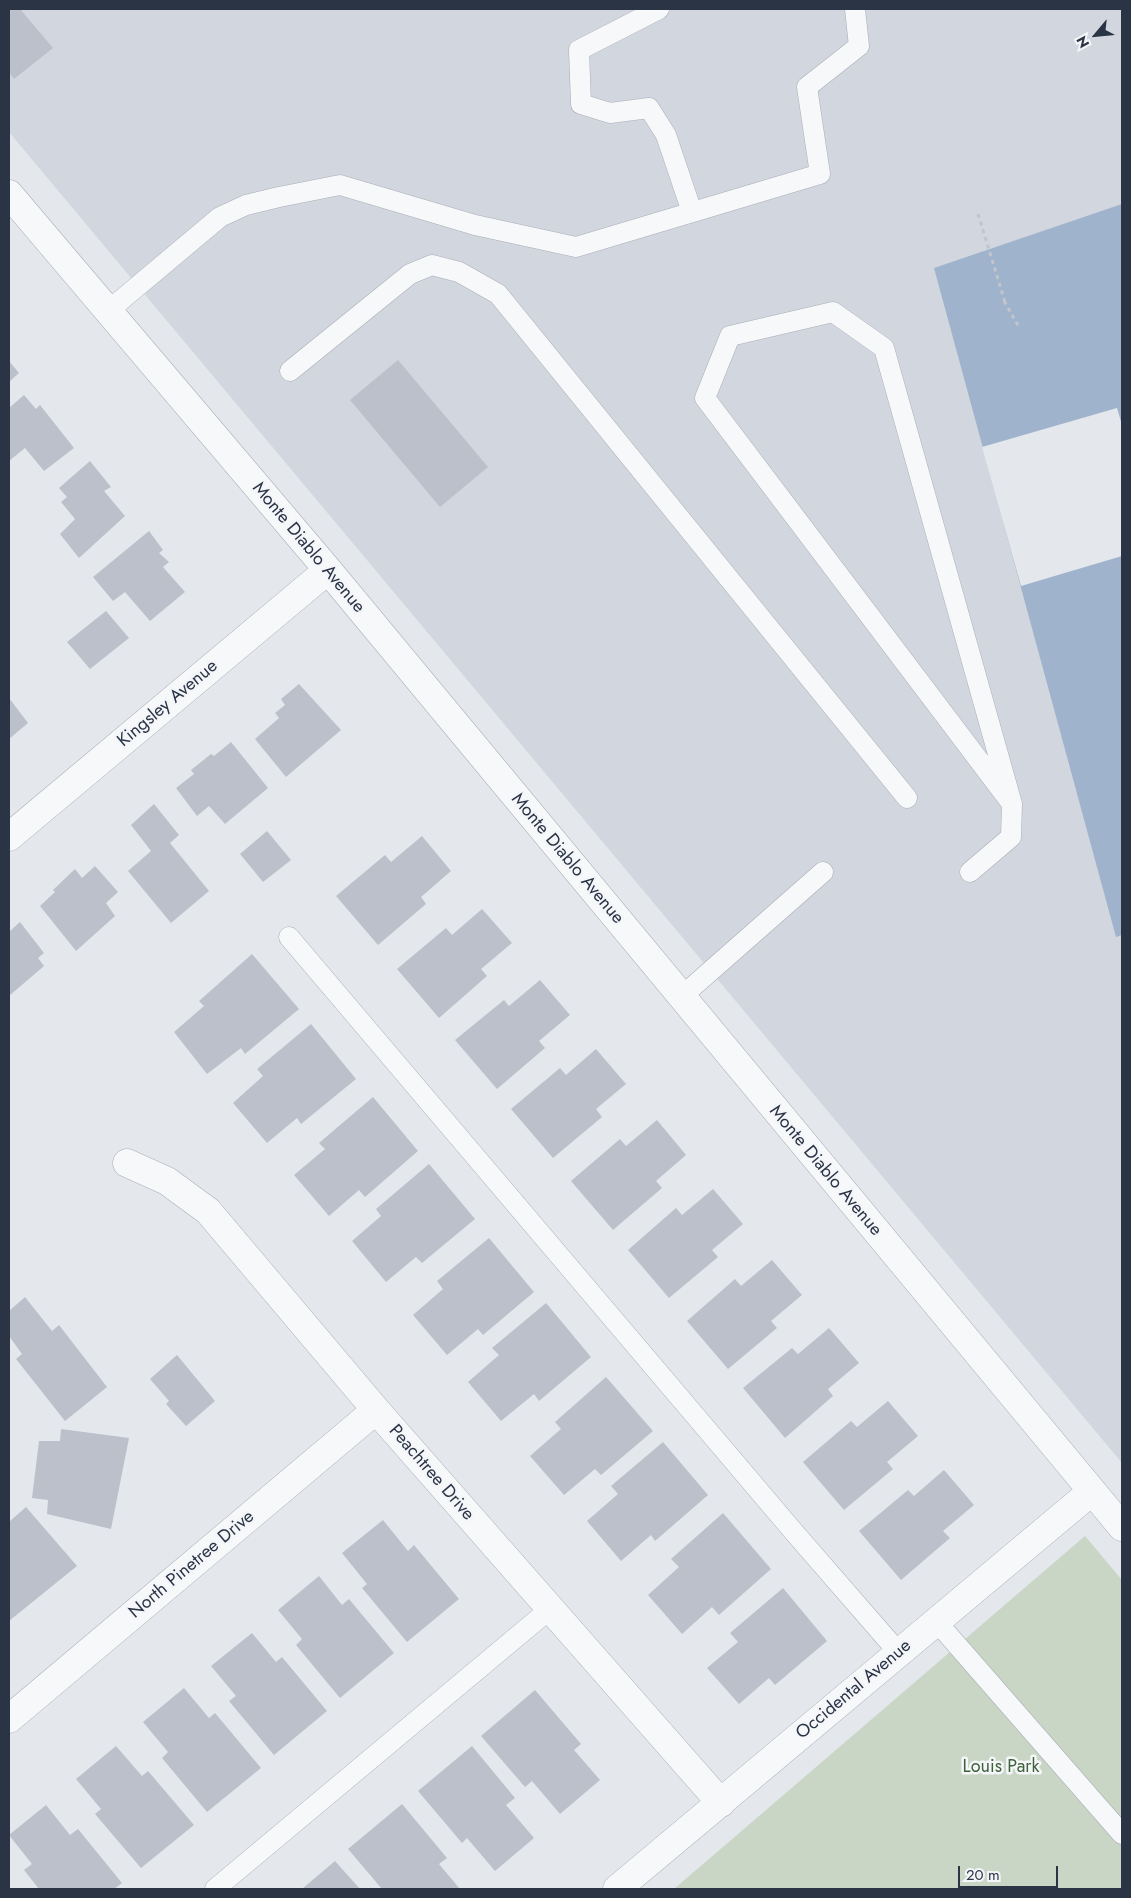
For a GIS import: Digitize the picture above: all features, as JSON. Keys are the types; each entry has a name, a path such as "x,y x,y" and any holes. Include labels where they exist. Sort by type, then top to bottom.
{"street":[{"name":"Monte Diablo Avenue","path":"9,194 328,570 1091,1492 1122,1527"},
{"name":"Kingsley Avenue","path":"9,837 328,570"},
{"name":"Peachtree Drive","path":"127,1163 167,1181 208,1211 376,1410 721,1802"},
{"name":"North Pinetree Drive","path":"9,1719 376,1410"},
{"name":"Occidental Avenue","path":"617,1889 1091,1492"}],"lane":[{"path":"659,9 578,50 581,104 610,114 648,108 666,135 692,212"},
{"path":"108,311 220,217 246,205 340,186 475,225 576,247 820,174 807,87 859,46 855,9"},
{"path":"290,371 410,274 432,265 459,272 498,294 907,798"},
{"path":"970,872 1011,837 1012,804 884,348 833,312 730,336 705,398 1012,804"},
{"path":"681,997 823,872"},
{"path":"289,937 792,1531 899,1653"},
{"path":"215,1889 550,1609"},
{"path":"936,1622 1122,1834"}],"path":[{"path":"978,214 1005,302"},
{"path":"1002,298 1019,327"}],"shaded area":[{"path":"9,9 1122,9 1122,1463 9,132"}],"green space":[{"name":"Louis Park","path":"1085,1536 1122,1580 1122,1889 674,1889"}],"water":[{"path":"1122,204 1122,935 1116,937 934,268"}],"pier":[{"path":"1117,408 1122,425 1122,556 1021,586 982,447"}],"building":[{"path":"9,9 20,9 53,48 14,79 9,72"},
{"path":"398,360 488,467 440,507 350,400"},
{"path":"9,361 19,373 9,382"},
{"path":"24,395 36,409 40,405 74,448 44,471 25,448 9,461 9,408"},
{"path":"90,461 111,487 104,491 125,516 79,558 60,534 75,519 61,502 67,497 59,488"},
{"path":"149,531 163,550 159,553 169,562 163,567 185,592 150,621 125,592 113,601 93,577"},
{"path":"106,611 129,638 90,669 67,642"},
{"path":"299,684 341,730 286,777 255,739 279,718 275,713 285,705 281,699"},
{"path":"9,698 28,723 9,739"},
{"path":"231,742 268,788 225,824 209,806 197,816 176,788 194,774 191,770 211,754 214,756"},
{"path":"154,804 179,835 170,843 209,891 171,923 128,871 151,851 131,825"},
{"path":"267,831 291,860 263,882 240,854"},
{"path":"422,836 451,871 421,897 426,904 378,945 336,896 385,855 391,862"},
{"path":"95,866 118,892 106,903 115,916 76,951 40,906 55,892 53,890 75,869 82,878"},
{"path":"482,909 512,943 481,969 487,976 439,1018 397,969 446,928 452,935"},
{"path":"20,922 44,953 38,958 44,966 9,996 9,932"},
{"path":"252,954 299,1009 245,1054 241,1048 207,1074 174,1032 204,1006 199,1001"},
{"path":"540,980 570,1015 539,1041 545,1048 497,1089 455,1040 504,1000 509,1006"},
{"path":"311,1024 356,1079 301,1124 297,1118 267,1143 233,1103 263,1076 257,1069"},
{"path":"596,1049 626,1084 596,1109 602,1117 553,1158 511,1109 560,1068 566,1075"},
{"path":"373,1097 418,1151 365,1197 359,1190 329,1216 294,1175 325,1149 319,1143"},
{"path":"657,1120 686,1155 656,1181 662,1188 613,1230 571,1181 620,1139 626,1146"},
{"path":"429,1164 475,1219 422,1263 416,1257 386,1282 352,1241 381,1216 376,1209"},
{"path":"713,1189 743,1224 712,1250 718,1257 669,1298 628,1250 676,1208 682,1215"},
{"path":"489,1238 534,1292 483,1335 478,1329 447,1355 413,1315 443,1289 437,1281"},
{"path":"772,1260 802,1295 771,1321 777,1328 728,1369 687,1321 735,1279 741,1286"},
{"path":"25,1297 52,1331 59,1325 107,1387 65,1421 16,1359 22,1354 9,1336 9,1311"},
{"path":"546,1303 591,1357 539,1401 534,1394 501,1421 468,1382 499,1355 492,1348"},
{"path":"829,1328 859,1363 828,1389 833,1396 785,1438 743,1388 792,1348 798,1354"},
{"path":"177,1355 215,1401 186,1426 166,1404 169,1401 150,1379"},
{"path":"606,1377 653,1431 601,1475 595,1469 564,1495 530,1456 561,1429 555,1422"},
{"path":"888,1401 918,1436 887,1462 893,1469 844,1510 803,1462 851,1421 857,1427"},
{"path":"61,1429 129,1438 111,1529 47,1514 48,1500 32,1498 39,1441 60,1441"},
{"path":"663,1442 708,1495 655,1541 651,1535 621,1561 587,1521 618,1494 611,1486"},
{"path":"944,1470 974,1505 943,1531 950,1538 901,1580 859,1531 908,1490 914,1496"},
{"path":"26,1507 77,1566 9,1621 9,1522"},
{"path":"723,1513 771,1569 719,1615 712,1607 682,1634 648,1595 679,1567 671,1559"},
{"path":"383,1520 408,1551 414,1545 459,1599 407,1642 362,1588 367,1584 342,1553"},
{"path":"319,1576 342,1605 349,1599 394,1653 340,1698 296,1645 302,1639 278,1610"},
{"path":"783,1588 827,1641 775,1685 769,1678 739,1704 707,1668 738,1642 730,1633"},
{"path":"252,1633 276,1662 282,1657 327,1711 274,1755 229,1701 236,1696 211,1666"},
{"path":"184,1688 209,1718 215,1713 261,1768 207,1812 162,1758 168,1752 143,1722"},
{"path":"535,1690 581,1744 574,1750 600,1780 560,1814 532,1781 525,1787 481,1736"},
{"path":"116,1746 142,1776 148,1771 194,1825 141,1868 95,1814 101,1809 76,1779"},
{"path":"472,1746 515,1798 506,1805 534,1838 495,1871 467,1838 462,1843 418,1791"},
{"path":"402,1804 447,1858 439,1864 460,1889 382,1889 348,1849"},
{"path":"46,1805 70,1835 78,1829 122,1883 114,1889 39,1889 24,1870 32,1864 9,1835"},
{"path":"335,1861 360,1889 302,1889"}]}
